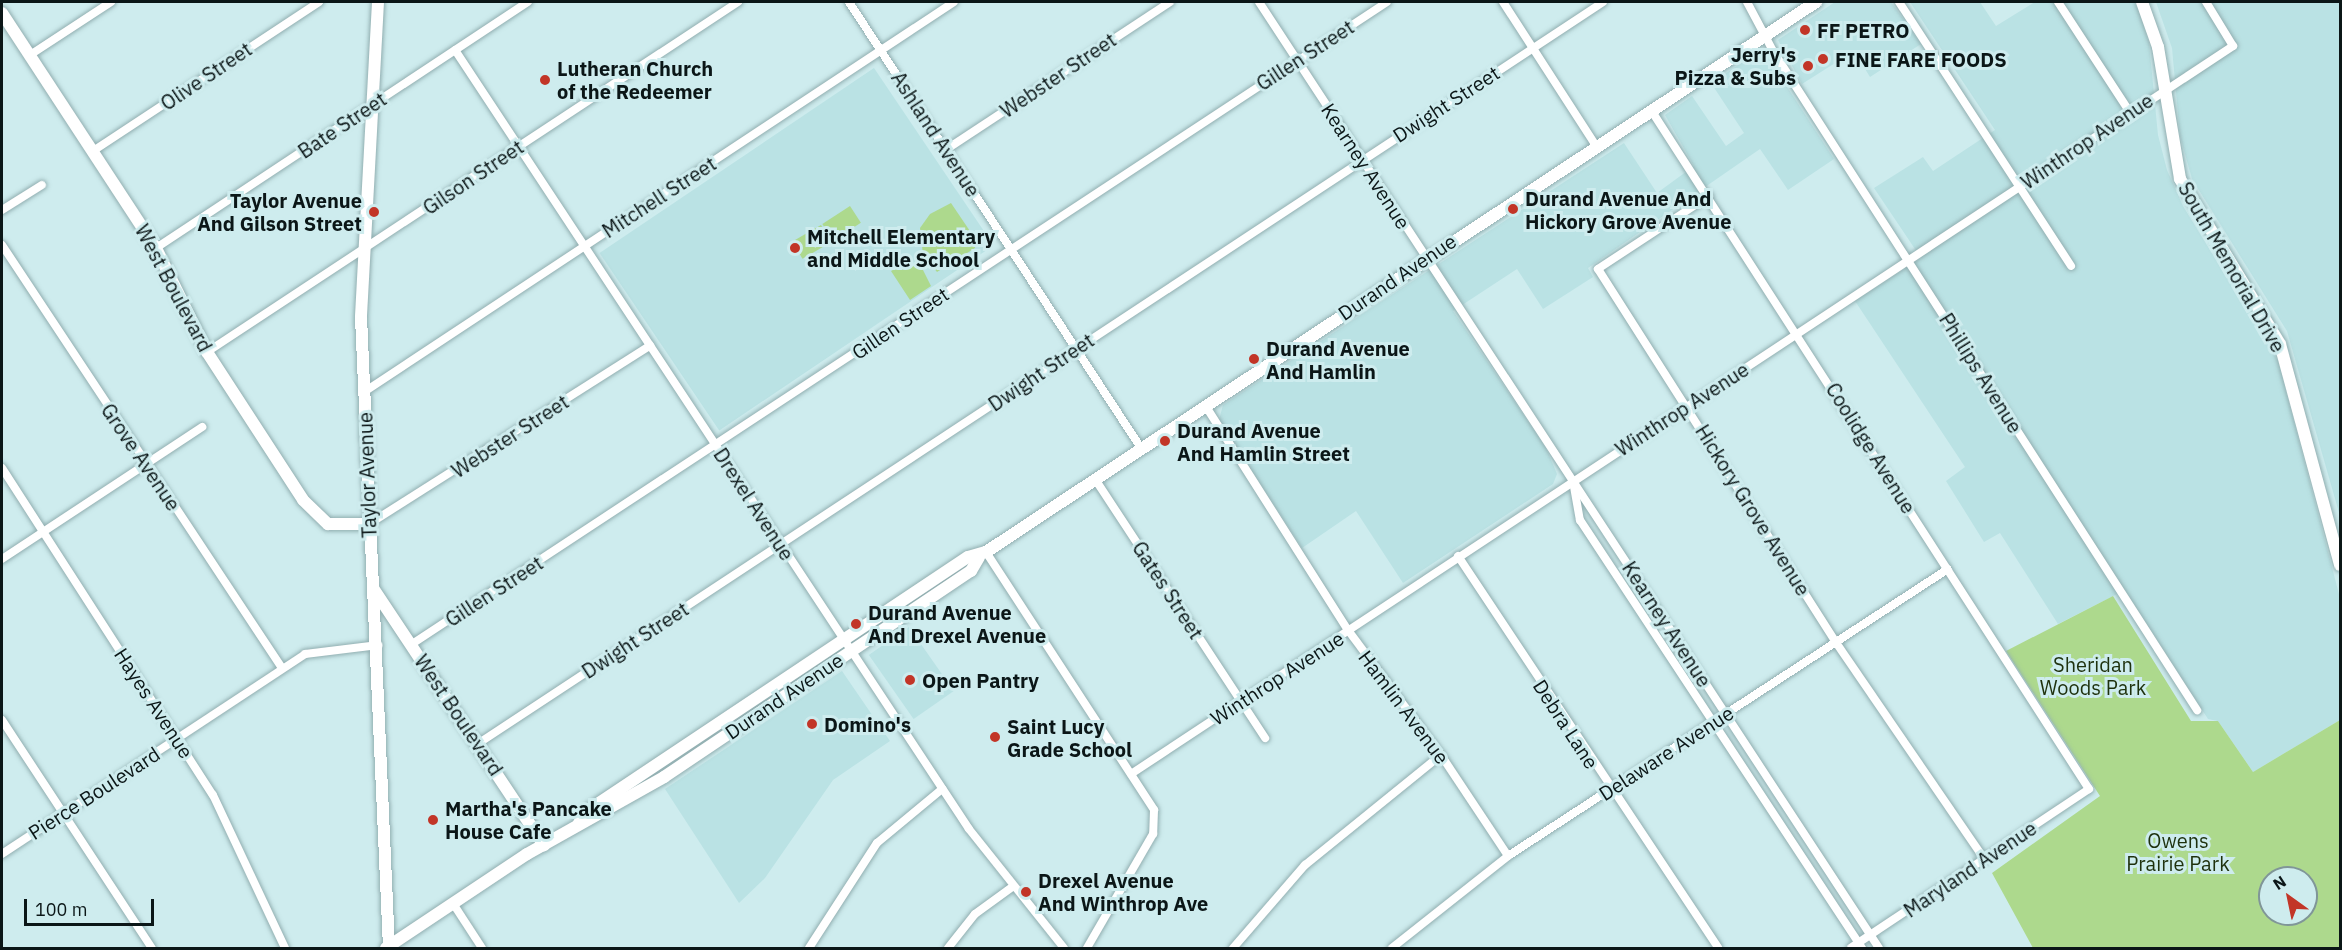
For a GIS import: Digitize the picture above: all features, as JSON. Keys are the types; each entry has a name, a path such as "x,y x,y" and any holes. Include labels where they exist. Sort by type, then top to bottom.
{"main road":[{"name":"Taylor Avenue","path":"378,2 364,249 364,392 372,587 378,645 388,948"},
{"name":"Durand Avenue","path":"388,948 544,844 579,823 620,806 975,569 983,555 1204,405 1816,2"},
{"name":"South Memorial Drive","path":"2142,2 2158,47 2173,156 2187,195 2272,329 2290,371 2340,565"},
{"name":"West Boulevard","path":"2,13 156,248 207,352 311,512 333,525 369,524"},
{"name":"Durand Avenue","path":"579,823 590,809 968,557 983,555"},
{"name":"West Boulevard","path":"372,587 478,742 544,844"}],"street":[{"path":"30,55 111,2"},
{"name":"Olive Street","path":"93,151 316,2"},
{"name":"Bate Street","path":"156,248 528,2"},
{"name":"Gilson Street","path":"207,352 738,2"},
{"name":"Ashland Avenue","path":"849,2 1141,448"},
{"name":"Mitchell Street","path":"364,392 954,2"},
{"name":"Webster Street","path":"947,149 1170,2"},
{"name":"Kearney Avenue","path":"1258,2 1879,948"},
{"name":"Gillen Street","path":"412,644 1387,2"},
{"path":"1503,2 1596,146"},
{"name":"Dwight Street","path":"478,742 1603,2"},
{"name":"Phillips Avenue","path":"1747,2 2197,710"},
{"path":"1899,2 2071,266"},
{"path":"2058,2 2131,114"},
{"name":"Winthrop Avenue","path":"1131,774 1573,480 2131,114 2163,90 2233,46 2206,2"},
{"name":"Drexel Avenue","path":"455,50 942,789 1011,887 1064,948"},
{"name":"Coolidge Avenue","path":"1651,110 1798,332 2089,789"},
{"path":"2,210 42,185"},
{"name":"Hickory Grove Avenue","path":"1709,196 1598,269 1687,405 1835,641 1985,861"},
{"name":"Grove Avenue","path":"2,245 282,669"},
{"name":"Webster Street","path":"369,524 650,346"},
{"name":"Hamlin Avenue","path":"1204,405 1348,630 1441,755 1508,856"},
{"path":"2,558 202,427"},
{"name":"Hayes Avenue","path":"2,468 213,795 285,948"},
{"name":"Gates Street","path":"1095,479 1264,738"},
{"name":"Kearney Avenue","path":"1573,480 1580,520 1857,947"},
{"path":"983,555 1154,810 1155,826 1087,948"},
{"name":"Debra Lane","path":"1458,556 1609,791 1718,948"},
{"name":"Delaware Avenue","path":"1392,948 1508,856 1948,569"},
{"name":"Pierce Boulevard","path":"2,854 313,650 378,645"},
{"path":"2,720 152,948"},
{"path":"1233,948 1305,865 1441,755"},
{"path":"809,948 877,843 942,789"},
{"name":"Maryland Avenue","path":"1857,947 1870,935 1985,861 2089,789"},
{"path":"948,948 975,914 1011,887"},
{"path":"454,905 482,948"}],"shaded area":[{"path":"1835,2 1891,2 1921,44 1870,77 1854,51 1802,84 1778,40"},
{"path":"1910,2 1980,2 1996,26 2035,2 2134,2 2139,11 2149,43 2158,135 2167,170 2183,206 2278,361 2340,598 2340,720 2253,772 2218,721 2208,719 2125,590 2058,624 2000,533 1984,542 1946,481 1965,467 1855,301 1921,258 1874,188 1923,157 1933,171 1995,130"},
{"path":"2156,2 2340,2 2340,516 2287,331 2192,179 2180,136 2172,48"},
{"path":"1758,52 1767,56 1834,159 1788,190 1760,149 1588,268 1593,277 1543,309 1517,269 1453,311 1546,448 1557,474 1553,484 1403,583 1356,511 1302,548 1219,420 1223,405 1624,143 1657,193 1694,166 1665,115 1692,96 1726,146 1744,133 1711,83"},
{"name":"Mitchell Elementary and Middle School","path":"874,68 994,245 719,431 600,253"},
{"path":"909,627 954,691 914,719 869,655"},
{"path":"842,671 890,741 833,780 765,878 739,903 665,789"}],"green space":[{"path":"951,203 976,240 975,248 937,272 923,255 920,228 930,214"},
{"path":"850,206 861,223 833,241 822,224"},
{"path":"821,225 831,242 802,259 792,242"},
{"path":"908,262 922,268 931,286 910,300 891,271"},
{"name":"Owens Prairie Park","path":"2113,596 2191,721 2218,721 2253,772 2340,720 2340,948 2033,948 1992,873 2100,796 2006,651"}],"place":[{"name":"FF PETRO","path":"1805,30"},
{"name":"FINE FARE FOODS","path":"1823,59"},
{"name":"Jerry's Pizza & Subs","path":"1808,66"},
{"name":"Lutheran Church of the Redeemer","path":"545,80"},
{"name":"Durand Avenue And Hickory Grove Avenue","path":"1513,209"},
{"name":"Taylor Avenue And Gilson Street","path":"374,212"},
{"name":"Mitchell Elementary and Middle School","path":"795,248"},
{"name":"Durand Avenue And Hamlin","path":"1254,359"},
{"name":"Durand Avenue And Hamlin Street","path":"1165,441"},
{"name":"Durand Avenue And Drexel Avenue","path":"856,624"},
{"name":"Open Pantry","path":"910,680"},
{"name":"Domino's","path":"812,724"},
{"name":"Saint Lucy Grade School","path":"995,737"},
{"name":"Martha's Pancake House Cafe","path":"433,820"},
{"name":"Drexel Avenue And Winthrop Ave","path":"1026,892"}],"park label":[{"name":"Sheridan Woods Park","path":"2093,676"}]}
